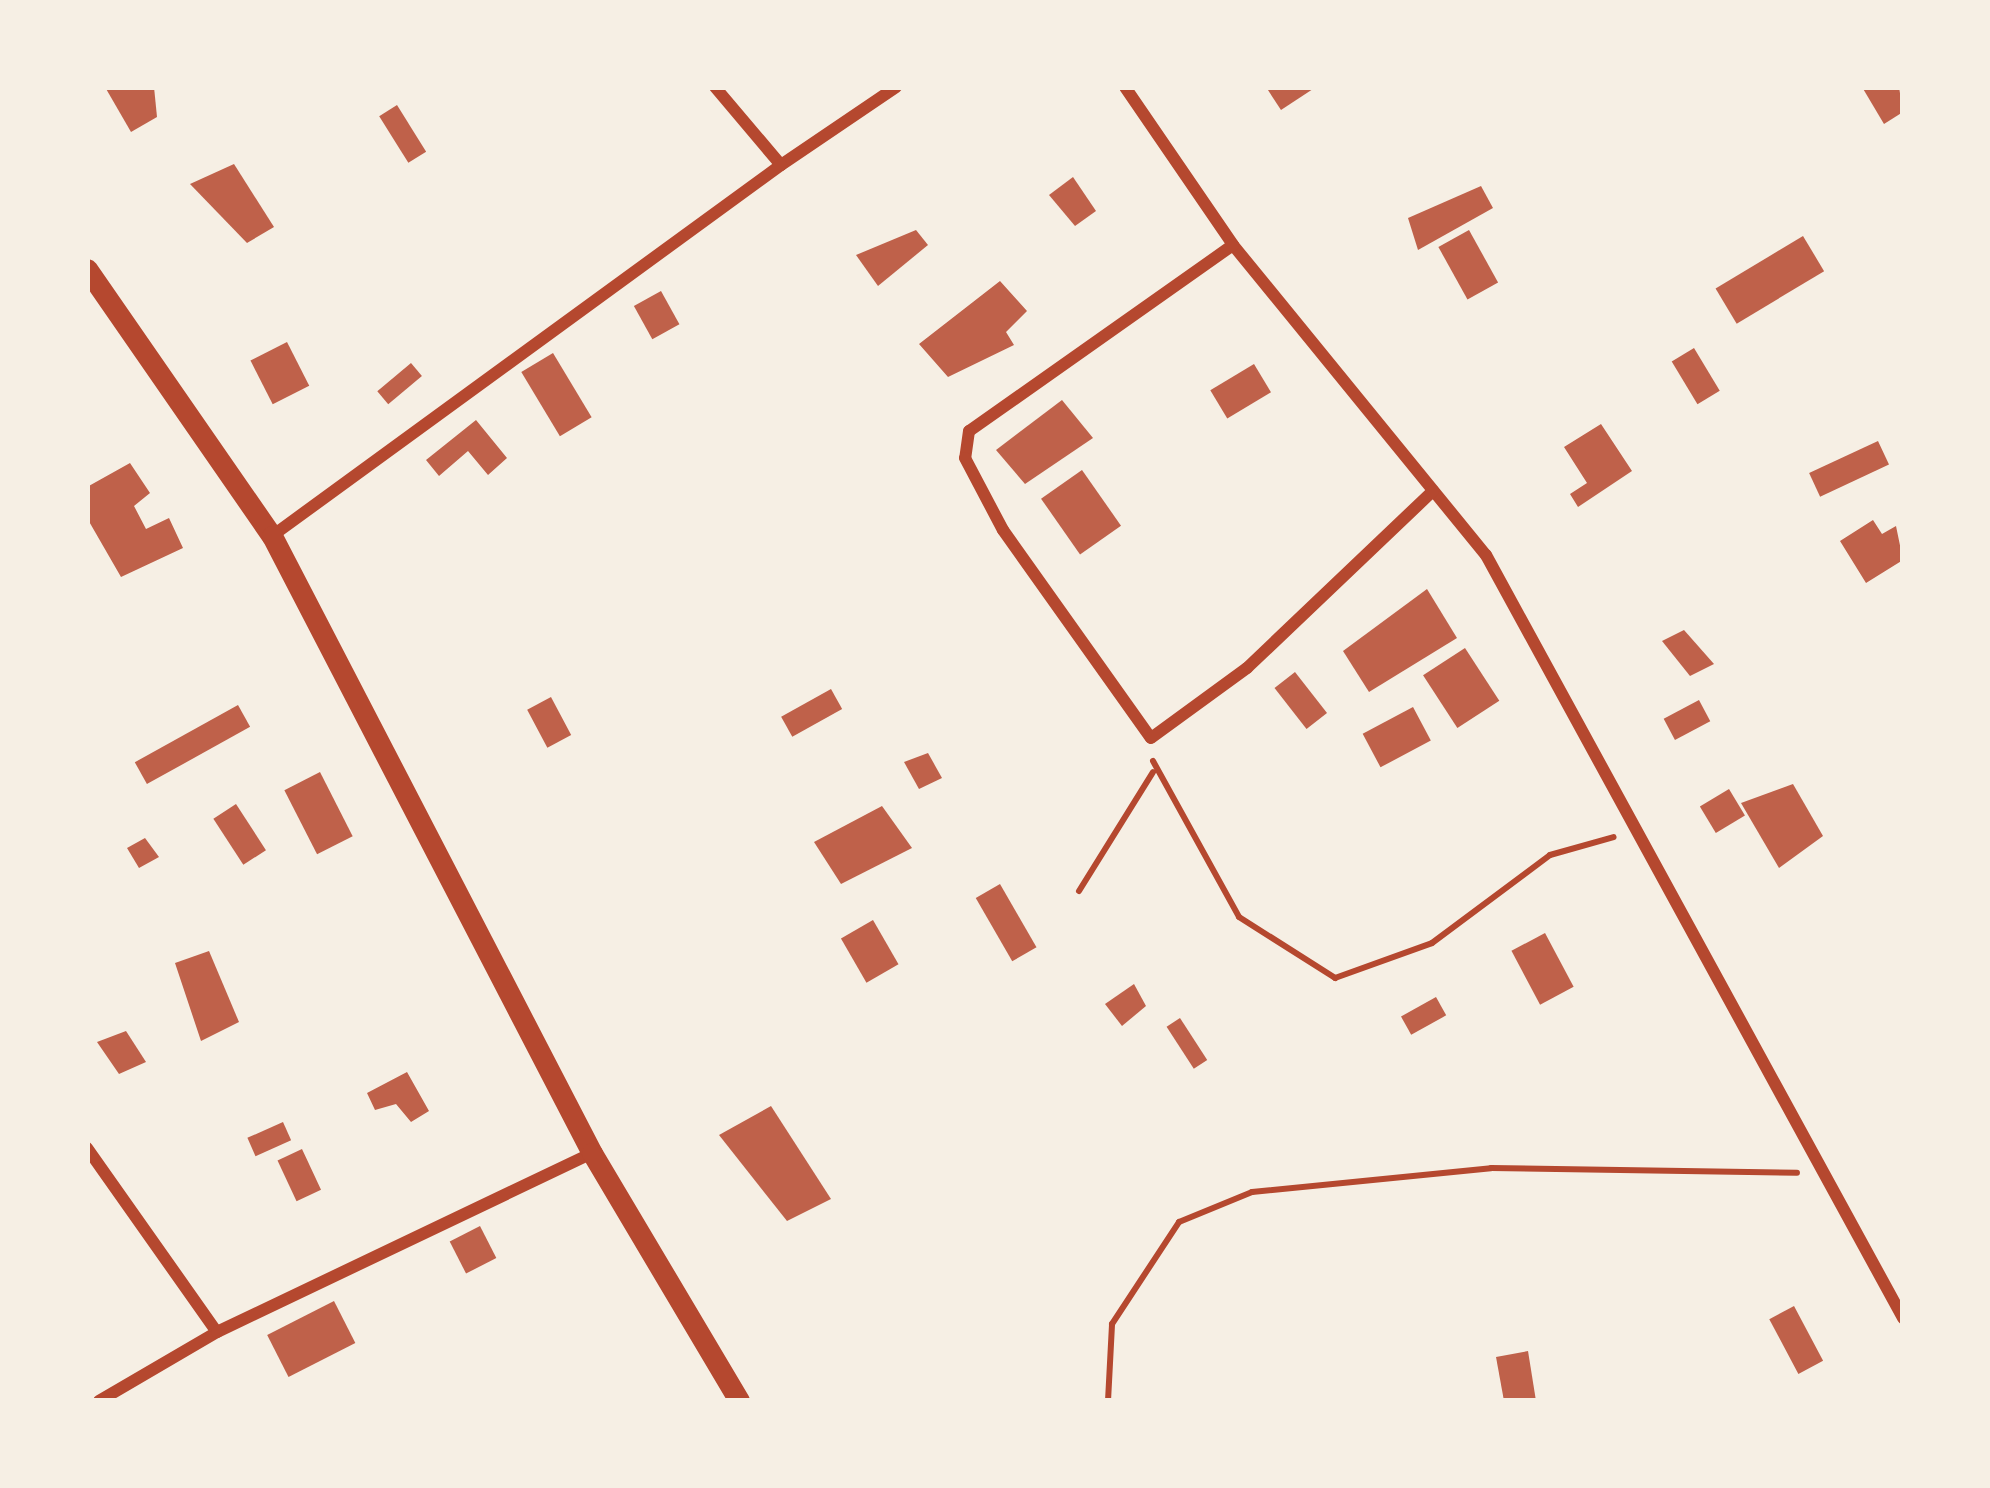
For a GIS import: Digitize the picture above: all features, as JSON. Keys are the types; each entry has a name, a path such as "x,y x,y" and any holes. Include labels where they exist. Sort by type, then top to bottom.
{"street":[{"path":"715,87 781,165"},
{"path":"272,536 781,165 896,87"},
{"path":"1124,87 1233,245 1486,555 1641,830 1819,1173 1903,1318"},
{"path":"1233,245 969,431 965,458 1003,530 1151,738 1247,668 1433,491"},
{"path":"87,269 272,536 592,1153 739,1401"},
{"path":"87,1148 217,1332"},
{"path":"99,1401 217,1332 592,1153"}],"path":[{"path":"1151,738 1153,772 1239,917 1335,978 1432,943 1550,855 1641,830"},
{"path":"1079,891 1153,772"},
{"path":"1108,1401 1112,1324 1179,1222 1252,1192 1491,1168 1819,1173"}],"building":[{"path":"105,87 154,87 157,117 131,132"},
{"path":"1266,87 1316,87 1281,110"},
{"path":"1862,87 1899,87 1903,112 1884,124"},
{"path":"397,105 426,152 408,163 379,116"},
{"path":"234,164 274,227 247,243 190,184"},
{"path":"1073,177 1096,211 1075,226 1049,195"},
{"path":"1481,186 1493,208 1418,250 1408,218"},
{"path":"916,230 928,245 878,286 856,255"},
{"path":"1469,230 1498,282 1467,299 1438,247"},
{"path":"1803,236 1824,271 1737,324 1716,289"},
{"path":"1000,281 1027,311 1006,332 1014,345 948,377 919,344"},
{"path":"661,291 679,324 652,339 634,306"},
{"path":"287,342 309,386 273,404 250,361"},
{"path":"1694,348 1720,391 1697,404 1672,361"},
{"path":"553,353 592,417 560,436 521,372"},
{"path":"411,363 422,376 388,404 377,391"},
{"path":"1254,364 1271,392 1227,419 1210,390"},
{"path":"1062,400 1093,438 1025,484 996,450"},
{"path":"476,420 507,458 488,475 468,451 439,476 426,460"},
{"path":"1601,424 1632,471 1578,507 1570,494 1587,483 1564,447"},
{"path":"1878,441 1889,465 1820,497 1809,473"},
{"path":"130,463 150,493 134,506 146,529 169,518 183,548 121,577 87,518 87,487"},
{"path":"1082,470 1121,526 1080,554 1041,499"},
{"path":"1873,520 1882,534 1896,526 1903,560 1866,583 1840,541"},
{"path":"1427,589 1457,638 1369,692 1343,651"},
{"path":"1684,630 1714,664 1690,676 1662,641"},
{"path":"1465,648 1499,701 1457,728 1423,675"},
{"path":"1295,672 1327,713 1307,729 1275,688"},
{"path":"831,689 842,709 792,737 781,717"},
{"path":"551,697 571,735 547,748 527,710"},
{"path":"1699,700 1710,721 1675,740 1664,719"},
{"path":"238,705 250,727 147,784 135,762"},
{"path":"1413,707 1431,741 1381,767 1363,734"},
{"path":"928,753 942,778 919,789 904,762"},
{"path":"320,772 353,836 317,854 284,790"},
{"path":"1793,784 1823,836 1779,868 1741,803"},
{"path":"1729,789 1745,816 1716,833 1700,807"},
{"path":"236,804 266,850 243,865 213,819"},
{"path":"882,806 912,848 841,884 814,842"},
{"path":"145,838 159,857 139,868 127,848"},
{"path":"1000,884 1036,947 1012,961 976,898"},
{"path":"873,920 898,964 866,983 841,938"},
{"path":"1545,933 1574,987 1540,1005 1511,951"},
{"path":"209,951 239,1022 201,1041 175,963"},
{"path":"1134,984 1146,1006 1122,1026 1105,1004"},
{"path":"1436,997 1446,1015 1411,1035 1401,1016"},
{"path":"1180,1018 1207,1060 1194,1069 1167,1027"},
{"path":"126,1031 146,1062 119,1074 97,1042"},
{"path":"407,1072 429,1111 411,1122 396,1104 375,1110 367,1093"},
{"path":"771,1106 831,1199 787,1221 719,1135"},
{"path":"283,1122 291,1140 256,1156 247,1138"},
{"path":"302,1149 321,1190 297,1201 278,1160"},
{"path":"480,1226 496,1258 466,1274 450,1241"},
{"path":"334,1301 355,1343 289,1377 267,1335"},
{"path":"1794,1306 1823,1361 1798,1374 1769,1319"},
{"path":"1528,1351 1536,1401 1504,1401 1496,1357"}]}
